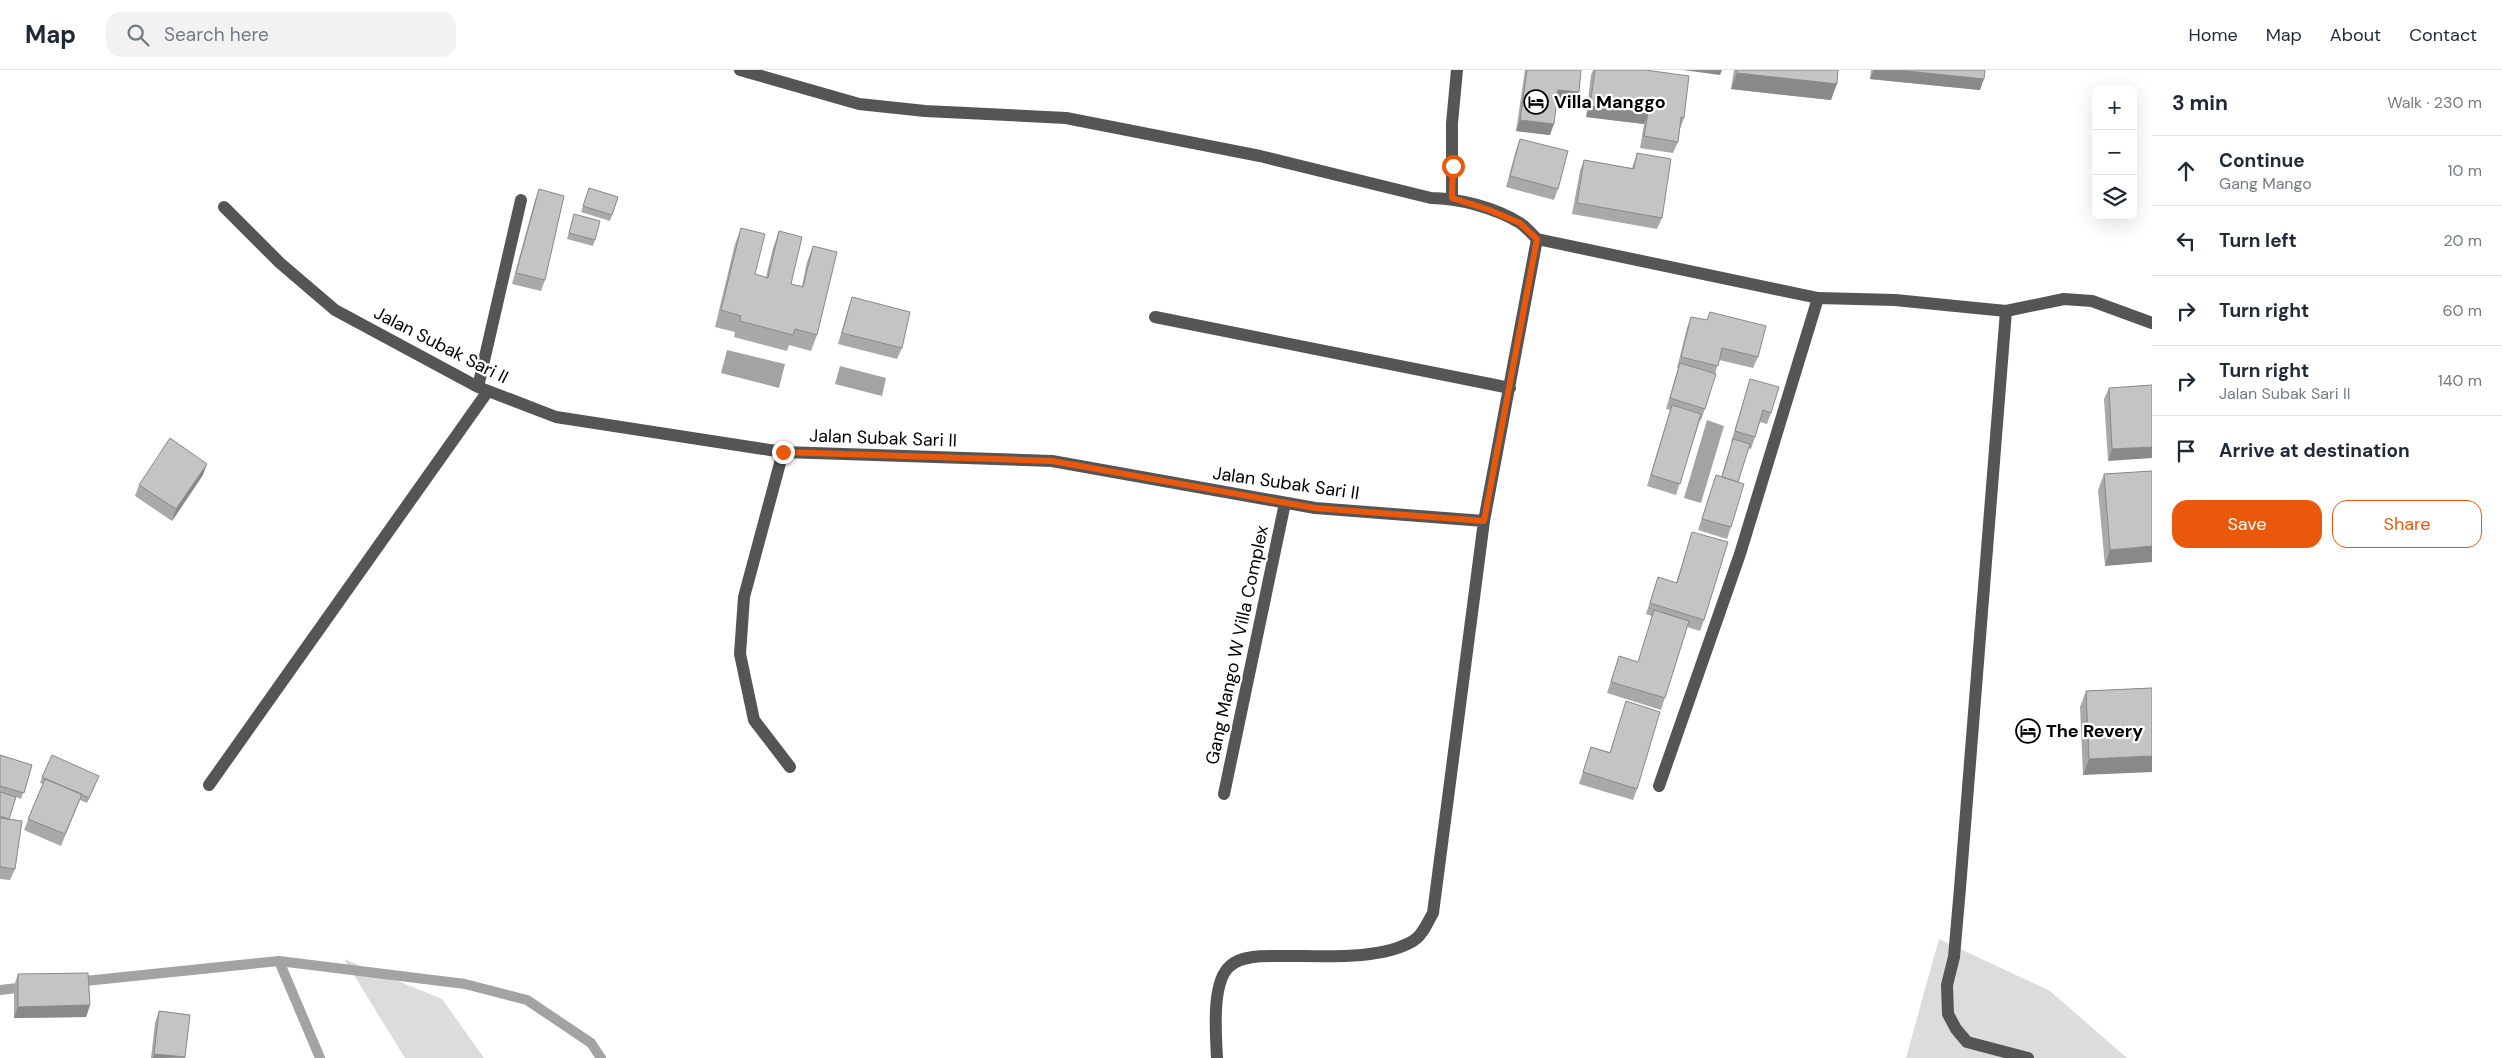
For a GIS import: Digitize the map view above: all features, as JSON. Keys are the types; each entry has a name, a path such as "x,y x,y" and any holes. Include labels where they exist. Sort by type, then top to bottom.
{"street":[{"path":"740,70 859,104 925,111 1066,118 1260,156 1431,198 1452,198 1487,209 1520,223 1537,239 1818,298 1895,300 2006,311 2064,299 2092,301 2152,323"},
{"path":"1452,198 1452,123 1457,70"},
{"path":"209,785 483,389 521,200"},
{"name":"Jalan Subak Sari II","path":"224,207 280,263 335,310 483,389 556,417 783,452 1052,461 1315,508 1484,521"},
{"path":"1217,1058 1216,1018 1220,982 1230,966 1252,957 1369,954 1388,951 1414,940 1422,932 1433,913 1484,521 1537,239"},
{"path":"1658,786 1740,554 1818,298"},
{"path":"2006,311 1954,957 1947,985 1948,1014 1966,1042 2028,1058"},
{"path":"1155,317 1510,388"},
{"path":"783,452 744,597 740,654 754,720 790,767"},
{"name":"Gang Mango W Villa Complex","path":"1224,794 1285,503"}],"shaded area":[{"path":"727,350 785,364 779,388 721,373"},
{"path":"840,366 886,378 882,396 835,384"},
{"path":"1707,420 1724,426 1701,503 1684,498"},
{"path":"1939,939 2050,991 2127,1058 1906,1058"},
{"path":"344,959 442,999 484,1058 405,1058"}],"building":[{"name":"Villa Manggo","path":"1527,70 1581,70 1579,92 1558,90 1554,124 1520,120"},
{"path":"1595,70 1645,70 1689,76 1684,118 1681,117 1678,142 1644,136 1648,113 1590,106"},
{"path":"1738,70 1838,70 1837,84 1737,73"},
{"path":"1897,70 1985,70 1984,79"},
{"path":"1520,139 1568,151 1558,189 1510,176"},
{"path":"1637,153 1671,159 1662,218 1577,203 1584,160 1634,169"},
{"path":"589,188 618,197 612,215 583,206"},
{"path":"539,189 564,196 545,280 516,273"},
{"path":"574,214 600,221 595,240 569,233"},
{"path":"741,228 765,234 755,274 768,278 779,231 802,237 791,284 803,287 813,246 837,252 817,335 795,329 793,335 740,321 741,316 721,310"},
{"path":"852,297 910,312 902,348 842,333"},
{"path":"1710,312 1766,326 1758,357 1722,348 1718,366 1681,357 1691,317 1707,320"},
{"path":"1680,363 1716,374 1705,409 1670,398"},
{"path":"1750,379 1779,387 1771,413 1763,410 1755,437 1735,431"},
{"path":"2152,385 2152,447 2112,449 2109,388"},
{"path":"1672,405 1701,414 1680,484 1651,475"},
{"path":"170,438 207,464 176,509 139,485"},
{"path":"1733,439 1750,444 1738,482 1722,477"},
{"path":"2152,471 2152,546 2110,550 2104,474"},
{"path":"1716,475 1744,484 1731,527 1702,519"},
{"path":"1692,532 1728,542 1704,620 1650,603 1658,577 1677,583"},
{"path":"1654,610 1689,621 1665,698 1611,682 1619,656 1638,662"},
{"path":"2152,688 2152,756 2089,759 2086,691"},
{"path":"1626,701 1660,712 1637,789 1583,772 1591,747 1610,753"},
{"path":"0,755 32,765 24,793 0,786"},
{"path":"52,755 99,776 89,798 42,777"},
{"path":"45,779 82,794 65,834 28,819"},
{"path":"0,792 16,797 9,819 0,816"},
{"path":"0,818 22,821 15,869 0,867"},
{"path":"88,973 90,1005 18,1007 18,974"},
{"path":"159,1011 190,1015 185,1057 154,1054"}],"waterway":[{"path":"279,961 320,1058"},
{"path":"75,982 279,961 465,984 527,1000 591,1043 601,1058"},
{"path":"0,990 26,987"}],"place":[{"name":"Villa Manggo","path":"1536,102"},
{"name":"The Revery","path":"2028,731"}],"route":[{"path":"783,452 1052,461 1315,508 1484,521 1537,239 1520,223 1487,209 1452,198 1453,166"}]}
